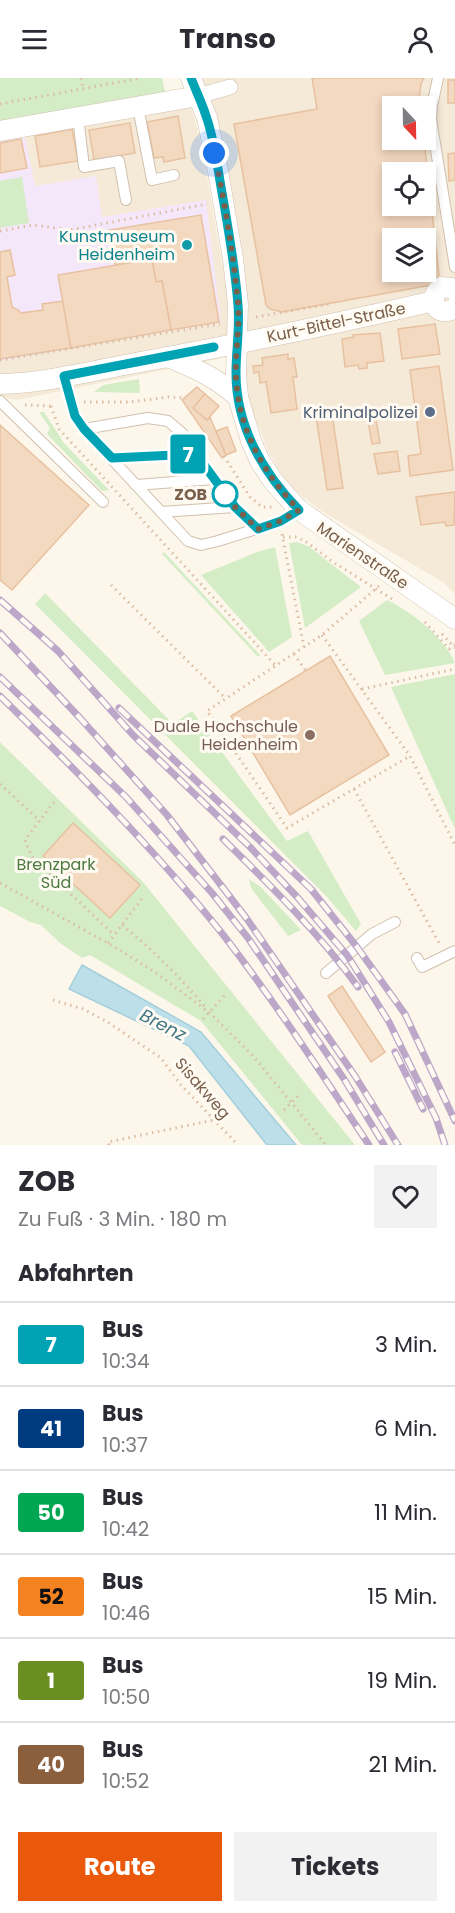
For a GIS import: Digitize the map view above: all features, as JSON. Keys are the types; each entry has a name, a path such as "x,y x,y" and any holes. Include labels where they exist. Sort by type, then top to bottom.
{"street":[{"name":"Marienstraße","path":"191,78 207,118 223,201 238,304 236,375 238,397 251,441 260,461 278,488 299,510 393,575 452,611"},
{"path":"0,131 198,96 230,87"},
{"name":"Kurt-Bittel-Straße","path":"0,384 64,376 320,327 445,287"},
{"name":"Kurt-Bittel-Straße","path":"445,287 437,308 444,312 455,308"},
{"path":"168,357 202,371 221,382 238,397"}],"lane":[{"path":"438,78 431,119 455,267"},
{"path":"138,107 152,180 174,175"},
{"path":"78,117 84,167 119,161 126,200"},
{"path":"64,376 75,416 84,429 188,541 201,545 281,521 299,510"},
{"path":"2,403 103,502"},
{"path":"84,429 148,418 168,421 182,433 235,507 258,529"},
{"path":"112,458 196,454"},
{"path":"136,484 214,479"},
{"path":"161,512 235,507"},
{"path":"326,973 372,933 395,922"},
{"path":"417,958 422,967 450,953"}],"path":[{"path":"81,78 83,88"},
{"path":"0,104 141,78"},
{"path":"0,231 33,225 70,230 223,201"},
{"path":"71,401 112,402 168,396 184,398"},
{"path":"2,403 51,406 59,429 276,666"},
{"path":"224,456 250,497 262,507 273,507 281,521 282,537 304,647"},
{"path":"282,537 296,537 305,541 396,602"},
{"path":"393,575 322,635 207,711 287,828 410,756"},
{"path":"111,585 226,699"},
{"path":"421,619 449,649 455,645"},
{"path":"322,635 410,756 455,845"},
{"path":"294,654 306,671"},
{"path":"362,689 455,669"},
{"path":"0,784 40,821"},
{"path":"354,789 450,953"},
{"path":"54,802 25,840 32,857 114,935"},
{"path":"0,883 155,972 210,1013"},
{"path":"108,943 144,896"},
{"path":"122,926 147,945 254,1057 326,1145"},
{"path":"203,1019 225,995"},
{"name":"Sisakweg","path":"53,1000 83,1009 106,1021 161,1059 180,1084 238,1145"},
{"path":"284,1110 300,1094"},
{"path":"109,1145 108,1142 214,1120"}],"shaded area":[{"path":"191,78 455,78 455,594 443,582 321,511 288,485 269,453 251,408 238,342 233,259"},
{"path":"183,93 193,113 202,147 230,309 228,357 17,400 0,396 0,128"},
{"path":"24,132 35,186 96,176 102,217 206,200 221,322 0,361 0,137"}],"green space":[{"path":"0,78 162,78 166,96 0,128"},
{"path":"22,177 29,223 0,228 0,181"},
{"path":"139,379 140,393 94,392 103,385"},
{"path":"39,412 44,412 64,443 109,490 102,491 47,434 50,428"},
{"path":"297,542 308,546 361,587 305,628 289,543"},
{"path":"275,547 292,637 269,652 201,575"},
{"path":"164,552 260,655 258,657 162,554"},
{"path":"45,593 173,724 192,711 287,841 308,831 361,924 356,931 327,897 35,604"},
{"path":"387,600 426,626 443,644 455,663 385,675 359,621"},
{"path":"455,674 455,829 391,687"},
{"name":"Brenzpark Süd","path":"0,742 143,882 355,1145 302,1145 201,1021 90,955 82,958 60,943 41,925 30,922 0,906"},
{"path":"249,879 261,887 301,930 288,936 251,888"}],"water":[{"name":"Brenz","path":"82,965 201,1032 296,1145 267,1145 189,1046 69,989"}],"building":[{"path":"312,78 424,78 419,96 382,96 382,150 425,150 426,162 382,162 382,216 432,216 434,228 382,228 382,282 433,282 431,285 282,312 270,309 266,305 234,124 317,109"},
{"path":"448,80 455,80 455,103 448,103"},
{"path":"178,116 185,158 164,162 163,157 154,158 147,122"},
{"path":"130,123 135,153 94,160 89,130"},
{"path":"72,129 78,161 40,167 35,136"},
{"path":"21,139 27,168 0,173 0,143"},
{"path":"455,153 455,180 449,181 448,154"},
{"path":"201,215 219,322 171,330 162,281 156,282 152,259 115,265 109,230"},
{"path":"436,248 439,275 436,279"},
{"path":"10,250 15,275 7,277 12,307 21,313 43,310 42,304 63,301 71,348 0,359 0,252"},
{"path":"152,259 156,282 162,281 171,330 71,348 58,275"},
{"path":"435,324 440,354 402,359 398,329"},
{"path":"380,333 384,361 367,363 367,368 359,369 358,365 345,367 342,339 354,337 353,335"},
{"path":"288,354 288,359 294,358 297,377 293,377 297,409 271,413 266,382 260,383 259,372 254,373 253,366 263,365 262,358"},
{"name":"Kriminalpolizei","path":"439,366 453,470 410,476 408,456 421,454 410,370"},
{"path":"197,387 205,394 193,408 207,420 210,417 226,455 222,458 182,400"},
{"path":"205,394 219,406 207,420 193,408"},
{"path":"331,407 343,488 327,490 315,409"},
{"path":"376,420 380,443 372,444 368,421"},
{"path":"0,425 89,505 12,590 0,580"},
{"path":"227,427 236,451 226,455 216,431"},
{"path":"397,451 400,471 378,474 374,454"},
{"path":"455,492 454,525 446,526 445,522 421,525 416,497"},
{"name":"Duale Hochschule Heidenheim","path":"330,656 389,755 290,815 231,716"},
{"path":"73,823 140,885 110,918 43,856"},
{"path":"342,986 385,1052 371,1062 328,996"}],"railway":[{"path":"0,600 58,651 133,735 250,847 347,955 389,1022 436,1118 445,1145"},
{"path":"0,633 167,815 247,919 355,1076 398,1145"},
{"path":"0,677 126,797 212,893 248,938 344,1079 384,1145"},
{"path":"0,696 114,811 169,870 221,932 278,1010 369,1145"},
{"path":"119,708 311,889 357,947 405,1014 455,1121"},
{"path":"223,839 311,929 358,987"},
{"path":"395,1052 423,1109"}],"bus line":[{"name":"7","path":"191,78 207,118 233,259 239,321 236,375 238,397 251,441 260,461 284,495 299,510 281,521 258,529 235,507 196,454 112,458 84,429 75,416 64,376 214,347"}],"place":[{"name":"Kunstmuseum Heidenheim","path":"187,245"},
{"name":"Kriminalpolizei","path":"430,412"},
{"name":"ZOB","path":"225,494"},
{"name":"Duale Hochschule Heidenheim","path":"310,735"}],"route":[{"path":"214,153 233,259 238,304 236,375 238,397 251,441 260,461 284,495 299,510 281,521 258,529 225,494"}]}
